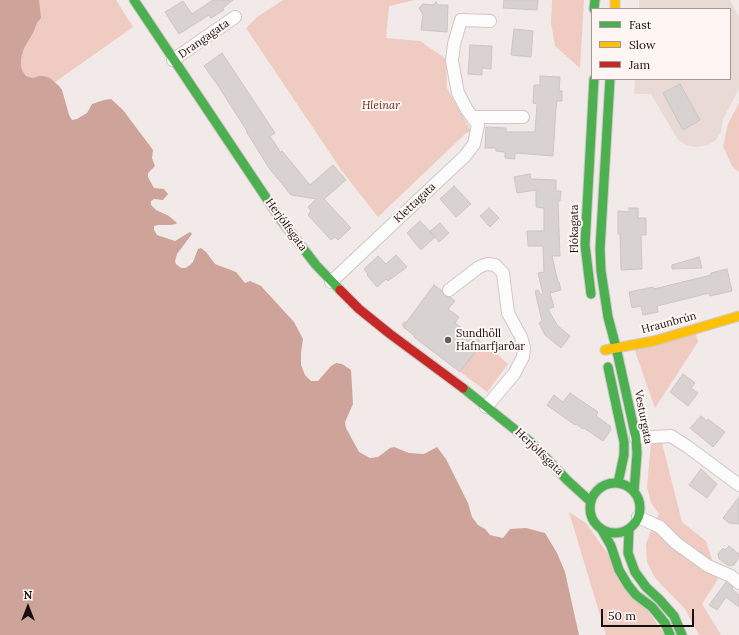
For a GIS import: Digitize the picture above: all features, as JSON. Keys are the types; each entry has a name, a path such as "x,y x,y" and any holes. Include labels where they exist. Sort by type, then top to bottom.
{"main road":[{"name":"Herjólfsgata","path":"134,0 281,220 316,266 365,314 534,444 567,480 590,501"},
{"name":"Flókagata","path":"592,300 585,245 594,80"},
{"path":"610,80 600,249 604,298 616,347"},
{"name":"Hraunbrún","path":"618,483 624,455 624,442 603,346 616,347 654,341 739,316"},
{"name":"Vesturgata","path":"616,347 636,438 637,453 634,492"},
{"path":"618,483 634,492 640,504 638,517 629,529 615,534 608,533 595,524 589,509 590,501 594,493 601,487 618,483"},
{"path":"629,529 628,553 635,572 646,587 674,616 682,635"},
{"path":"602,530 611,546 619,570 628,586 636,595 652,607 664,623 670,635"}],"street":[{"name":"Drangagata","path":"173,60 235,17"},
{"name":"Klettagata","path":"331,282 465,156 474,144 478,125 467,110 458,93 452,61 454,44 460,20 490,21"},
{"path":"472,116 523,116"},
{"path":"449,290 479,267 487,264 495,265 503,273 508,313 521,337 524,347 522,357 514,374 486,407"},
{"path":"636,438 671,436 739,485"},
{"path":"638,517 660,527 676,543 708,566 731,576 739,583"}],"shaded area":[{"path":"0,0 39,0 41,18 24,48 21,58 21,66 26,76 33,78 44,76 50,78 59,86 62,90 69,115 72,120 77,119 87,113 92,104 111,99 123,110 153,150 152,158 155,166 148,173 148,177 154,188 164,189 168,194 163,200 154,199 151,201 151,205 156,210 169,216 177,223 154,226 154,230 157,235 175,241 190,232 192,234 177,254 175,261 176,264 181,268 185,268 190,265 193,262 198,249 201,248 215,264 236,272 245,283 250,281 261,286 294,322 303,339 301,365 305,375 311,381 318,381 331,366 336,363 342,364 351,370 353,404 345,422 346,428 359,452 370,458 378,457 390,448 394,447 409,453 424,454 437,447 446,459 468,503 472,517 478,525 485,529 490,535 503,538 510,529 526,528 545,533 557,553 565,572 579,635 0,635"},
{"path":"639,0 730,0 739,17 739,89 723,119 721,132 716,140 708,145 695,147 686,145 678,140 651,94 634,94 635,80 731,80 731,8 639,8"}],"green space":[{"path":"0,0 116,0 133,27 0,121"},
{"name":"Hleinar","path":"283,0 415,0 389,6 386,38 420,41 446,59 447,88 471,131 465,134 378,217 342,171 246,28 257,17"},
{"path":"552,0 584,0 580,68 555,46 551,23"},
{"path":"739,103 739,172 732,166 723,146 728,124"},
{"name":"Sundhöll Hafnarfjarðar","path":"434,285 455,301 448,309 455,323 482,343 489,343 498,355 508,364 487,392 414,337 415,336 401,325 404,321 406,322"},
{"path":"696,334 698,342 655,408 634,348"},
{"path":"661,439 682,522 706,541 718,579 702,604 721,635 699,635 685,609 655,578 647,562 646,544 652,527 659,514 651,503 647,487 651,443"},
{"path":"569,512 586,523 665,635 606,635"}],"building":[{"path":"213,0 233,0 223,8 224,10 211,18 209,15 179,34 165,12 183,1 192,14"},
{"path":"504,0 538,0 537,10 503,8"},
{"path":"436,2 438,5 448,5 447,32 421,30 423,15 419,8 423,4 433,5"},
{"path":"514,29 533,31 531,57 511,55"},
{"path":"470,45 492,46 491,69 482,68 482,75 468,74"},
{"path":"222,53 275,133 270,136 281,153 282,151 310,185 333,165 346,180 324,199 351,228 338,240 335,237 331,240 308,215 311,211 308,207 316,199 291,195 269,168 247,131 204,66"},
{"path":"540,76 560,77 559,91 562,91 562,101 557,101 553,156 515,153 515,159 505,158 505,152 496,151 496,148 485,148 486,127 506,128 506,132 535,132 537,104 533,103 534,85 540,85"},
{"path":"680,84 700,120 683,130 663,93"},
{"path":"530,174 531,179 556,180 556,191 561,191 560,201 558,201 560,256 552,256 561,290 550,293 554,307 548,309 557,325 570,336 561,348 545,335 539,323 542,321 535,291 538,290 541,295 543,294 538,273 544,272 543,246 528,246 527,231 544,231 544,208 536,207 536,190 517,193 514,177"},
{"path":"454,186 471,204 456,217 440,199"},
{"path":"489,208 499,218 490,227 480,216"},
{"path":"629,208 638,208 638,218 646,218 646,235 641,235 642,269 621,270 618,211 629,212"},
{"path":"420,221 435,237 421,250 407,233"},
{"path":"440,223 449,233 439,242 430,231"},
{"path":"396,255 407,267 388,281 386,279 377,287 364,269 378,256 386,264"},
{"path":"699,257 702,268 672,269 672,265"},
{"path":"727,269 732,291 710,296 709,293 657,306 658,312 643,315 641,306 632,308 629,292 653,287 654,289 711,275 711,273"},
{"name":"Sundhöll Hafnarfjarðar","path":"434,285 442,291 446,297 450,297 455,301 448,309 459,317 455,323 482,343 460,372 403,327"},
{"path":"683,374 695,383 691,388 698,393 688,406 670,392"},
{"path":"570,393 598,412 596,416 610,426 611,430 603,441 584,428 583,429 576,424 575,425 547,405 554,395 563,402"},
{"path":"701,416 707,421 708,419 725,432 713,447 690,428"},
{"path":"701,469 717,484 707,498 689,485"},
{"path":"739,497 739,524 729,523 723,518"},
{"path":"729,546 739,554 739,557 734,565 729,566 719,559 718,554 723,548 725,550"},
{"path":"726,582 733,587 732,589 739,595 739,607 726,597 717,610 709,605"}],"traffic: fast":[{"path":"134,0 281,220 316,265 340,290"},
{"path":"594,8 595,0"},
{"path":"591,294 585,245 594,80"},
{"path":"610,80 600,249 601,271 608,317 636,438 637,453 634,492"},
{"path":"608,367 624,442 624,455 618,483"},
{"path":"463,388 533,444 567,480 590,501"},
{"path":"610,483 620,483 633,490 640,503 640,508 640,513 633,526 620,533 610,533 601,529 594,522 590,513 590,503 594,494 601,487 610,483"},
{"path":"629,529 628,553 635,572 646,587 674,616 682,635"},
{"path":"602,530 611,546 619,570 628,585 636,595 652,607 665,623 670,635"}],"traffic: slow":[{"path":"615,0 615,8"},
{"path":"605,350 654,341 739,316"}],"traffic: jam":[{"path":"340,290 359,309 390,334 463,388"}],"place":[{"name":"Sundhöll Hafnarfjarðar","path":"448,340"}]}
